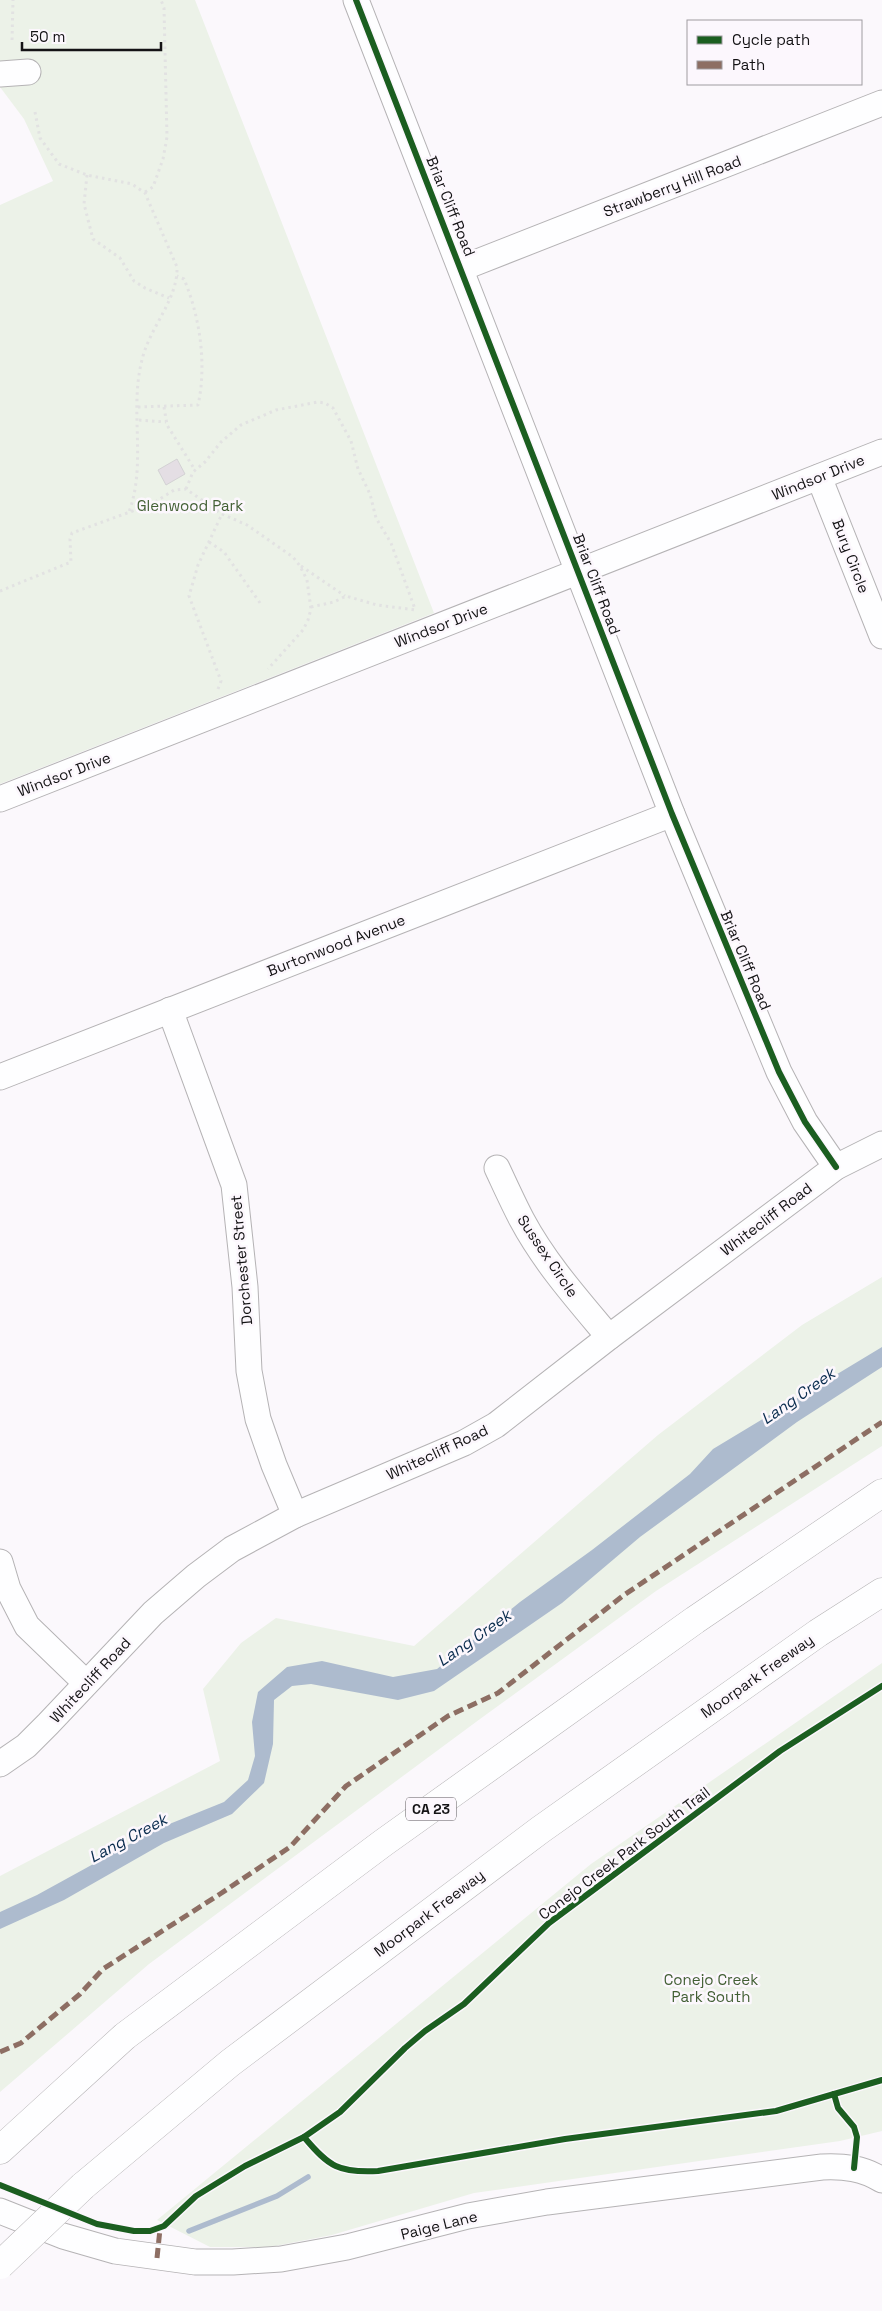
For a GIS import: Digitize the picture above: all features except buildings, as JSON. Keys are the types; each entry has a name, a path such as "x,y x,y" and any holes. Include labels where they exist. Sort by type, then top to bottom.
{"highway":[{"name":"CA 23","path":"0,2150 125,2036 384,1843 695,1620 882,1493"},
{"name":"Moorpark Freeway","path":"0,2265 83,2186 230,2063 540,1830 818,1633 882,1592"}],"street":[{"name":"Briar Cliff Road","path":"356,0 462,268 672,814 779,1072 805,1122 836,1168"},
{"path":"0,74 28,72"},
{"name":"Strawberry Hill Road","path":"462,268 882,104"},
{"name":"Windsor Drive","path":"0,800 882,452"},
{"name":"Bury Circle","path":"819,476 882,636"},
{"name":"Burtonwood Avenue","path":"0,1077 672,814"},
{"name":"Dorchester Street","path":"170,1010 234,1185 245,1287 249,1371 256,1410 274,1465 295,1514"},
{"name":"Whitecliff Road","path":"0,1764 26,1746 153,1613 196,1576 232,1549 295,1514 464,1443 496,1425 609,1337 836,1168 882,1144"},
{"name":"Sussex Circle","path":"497,1168 537,1246 564,1284 609,1337"},
{"path":"0,1562 8,1589 27,1626 86,1683"},
{"name":"Paige Lane","path":"0,2211 63,2236 115,2251 195,2262 233,2262 281,2259 347,2247 468,2216 567,2199 822,2167 854,2168 872,2173 882,2180"}],"path":[{"path":"12,40 13,0"},
{"path":"145,192 153,188 168,137 164,8 161,0"},
{"path":"35,112 40,138 58,164 87,175 132,184 145,192 177,267 178,276 153,329 142,360 138,407 138,480 129,513"},
{"path":"87,175 84,204 93,239 120,258 134,281 144,288 169,298"},
{"path":"138,407 198,406 201,357 198,324 193,300 184,280 178,276"},
{"path":"186,489 195,470 205,462 222,442 257,417 276,410 318,402 333,408 351,441 358,469 370,494 376,518 391,543 415,609"},
{"path":"164,407 166,422 195,470"},
{"path":"139,420 166,422"},
{"path":"0,591 71,562 70,539 72,533 152,504 174,490 186,489 222,514 247,525 293,558 300,566 346,596 377,605 421,611"},
{"path":"218,689 221,681 189,596 198,565 222,514"},
{"path":"208,542 224,552 260,604"},
{"path":"265,672 303,630 311,607 310,593 300,566"},
{"path":"311,607 334,602 346,596"}],"green space":[{"name":"Glenwood Park","path":"0,0 195,0 434,613 0,784 0,205 53,181 24,119 0,87"},
{"path":"882,1277 882,1446 656,1591 480,1719 149,1964 0,2092 0,1876 220,1761 203,1689 241,1643 276,1618 414,1646 658,1435 802,1325"},
{"name":"Conejo Creek Park South","path":"882,1663 882,2131 840,2141 474,2193 332,2235 270,2247 210,2247 157,2220 591,1864"}],"water":[{"path":"882,1347 882,1367 797,1422 640,1537 562,1603 434,1691 398,1700 311,1684 292,1686 274,1700 273,1744 264,1783 232,1814 164,1843 64,1900 0,1929 0,1912 37,1895 157,1829 224,1802 248,1780 255,1756 252,1722 258,1692 287,1667 322,1661 393,1677 437,1669 520,1602 592,1550 690,1474 713,1449"}],"waterway":[{"path":"189,2231 277,2196 308,2177"}],"marked path":[{"path":"0,2052 21,2043 80,1994 103,1969 290,1847 346,1786 448,1716 498,1693 624,1595 882,1422"},
{"path":"157,2258 160,2229"}],"cycle path":[{"path":"356,0 672,814 779,1072 805,1122 836,1167"},
{"name":"Conejo Creek Park South Trail","path":"0,2185 97,2224 134,2231 150,2231 164,2226 196,2196 245,2166 304,2137 340,2112 405,2048 425,2031 464,2004 549,1923 780,1751 882,1686"},
{"path":"304,2137 321,2155 336,2166 353,2171 378,2171 565,2139 776,2111 882,2080"},
{"path":"834,2094 838,2108 854,2127 857,2137 854,2168"}],"water label":[{"name":"Lang Creek","path":"798,1396"},
{"name":"Lang Creek","path":"474,1638"},
{"name":"Lang Creek","path":"128,1838"}]}
